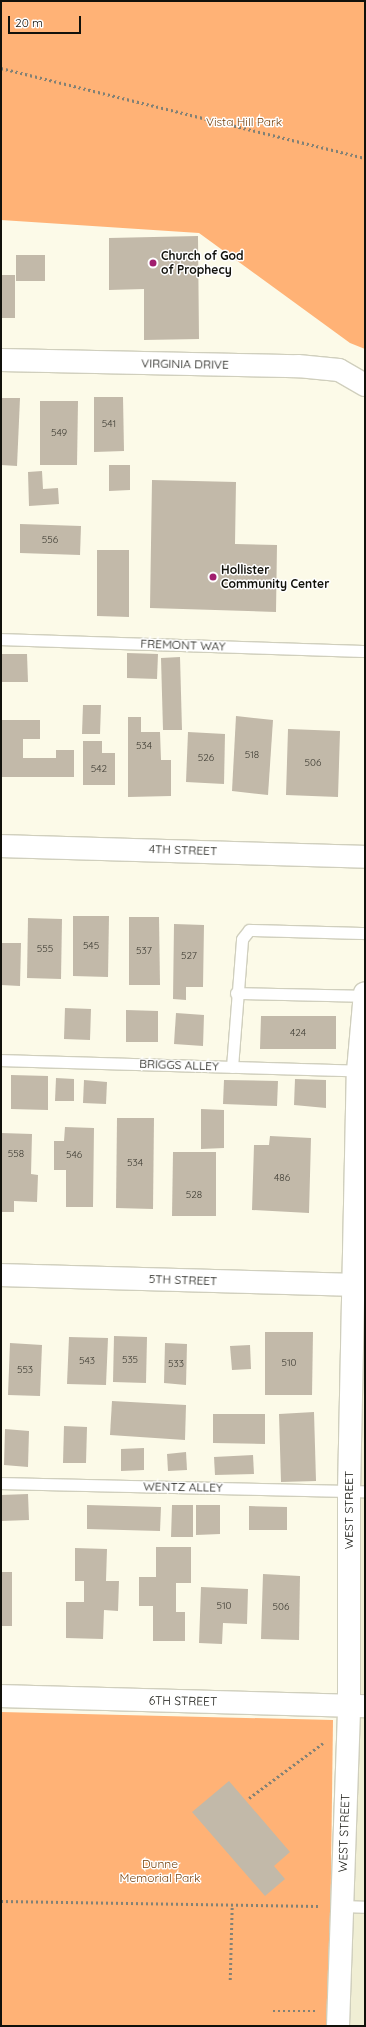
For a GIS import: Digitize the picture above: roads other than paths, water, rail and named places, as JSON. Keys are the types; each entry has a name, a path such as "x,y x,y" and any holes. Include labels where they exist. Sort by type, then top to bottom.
{"street":[{"name":"VIRGINIA DRIVE","path":"1,360 298,366 339,370 365,385"},
{"name":"4TH STREET","path":"1,846 365,857"},
{"name":"WEST STREET","path":"338,2019 341,1906 354,1712 361,1071 365,993"},
{"name":"5TH STREET","path":"1,1275 359,1285"},
{"name":"6TH STREET","path":"1,1696 354,1712"}],"lane":[{"name":"FREMONT WAY","path":"1,639 365,651"},
{"path":"232,1067 236,994 242,938 250,930 365,933"},
{"path":"236,994 365,996"},
{"name":"BRIGGS ALLEY","path":"1,1060 361,1071"},
{"name":"WENTZ ALLEY","path":"1,1483 357,1491"},
{"path":"341,1906 365,1907"}],"place":[{"name":"Church of God of Prophecy","path":"153,263"},
{"name":"Hollister Community Center","path":"213,577"}],"park label":[{"name":"Vista Hill Park","path":"244,122"},
{"name":"Dunne Memorial Park","path":"160,1871"}]}
